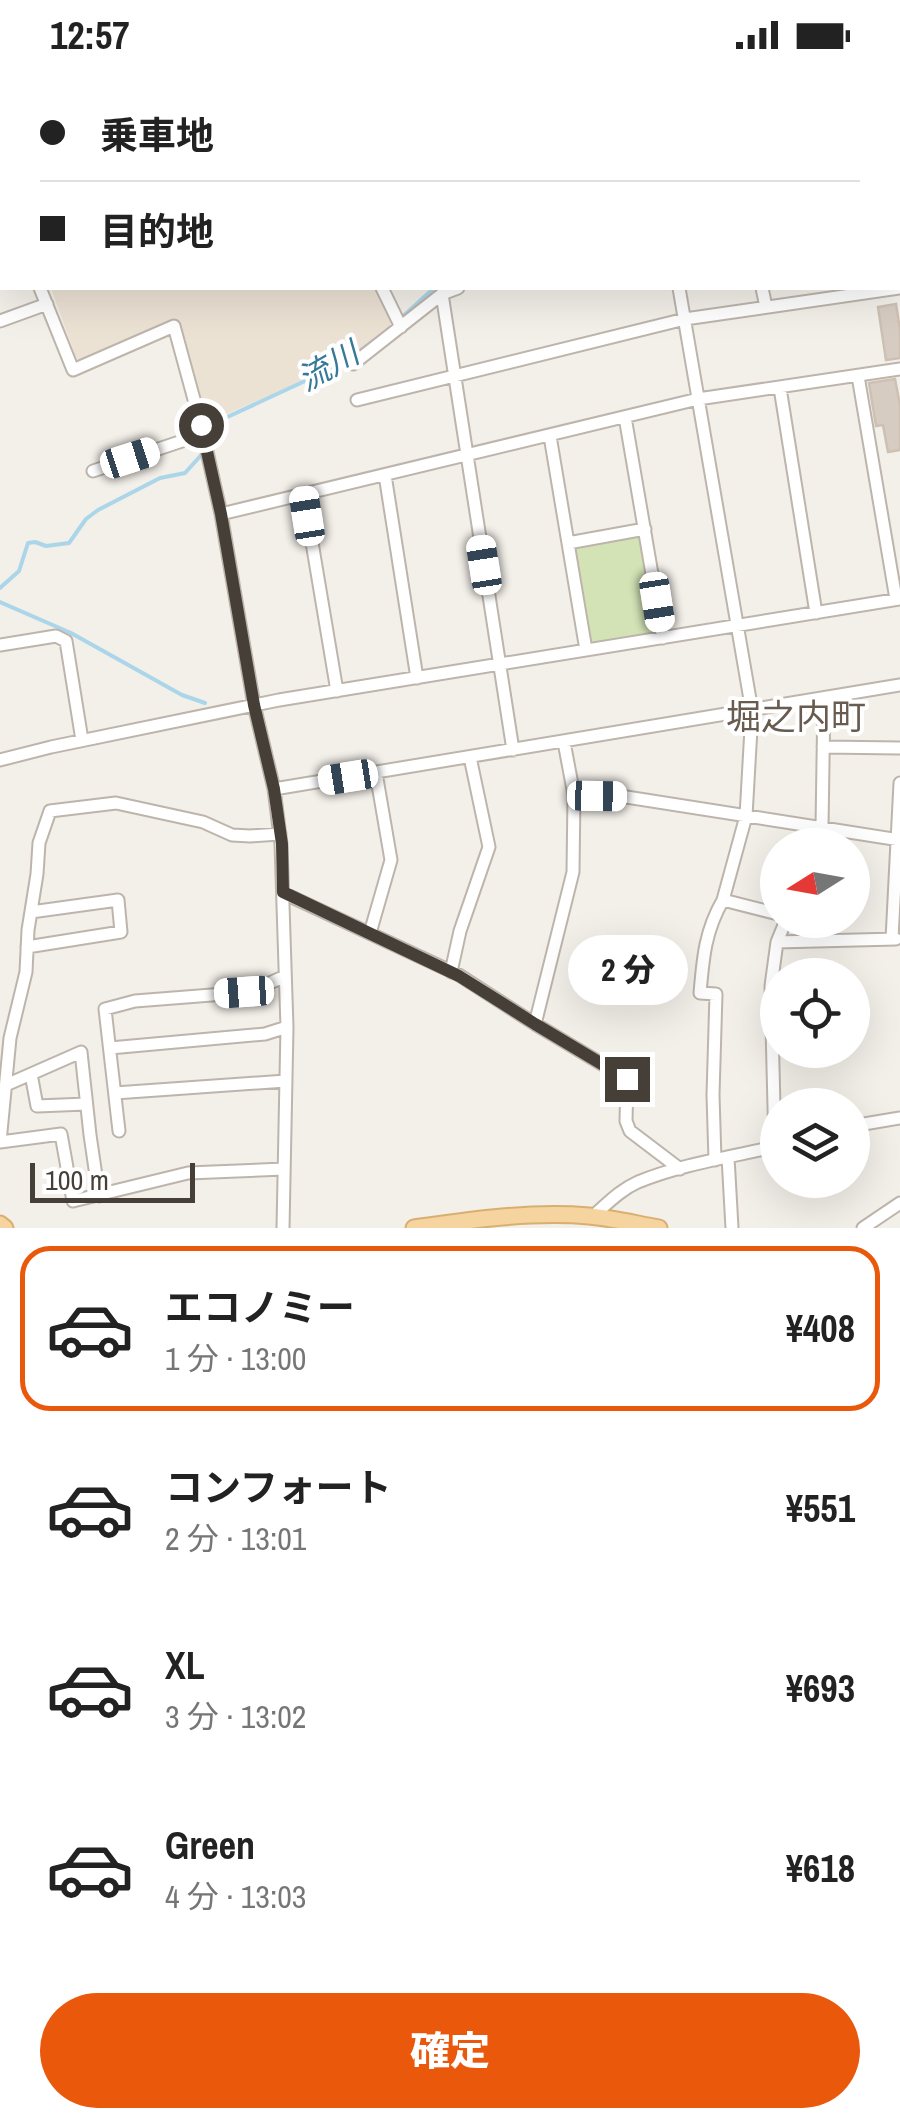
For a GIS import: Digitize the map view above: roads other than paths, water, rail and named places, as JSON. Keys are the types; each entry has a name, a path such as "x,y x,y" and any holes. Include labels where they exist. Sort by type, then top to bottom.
{"main road":[{"path":"414,1228 593,1216 659,1228"}],"street":[{"path":"41,290 73,370 174,326 205,442 280,834 287,1027 283,1228"},
{"path":"383,290 399,324"},
{"path":"353,364 399,324 453,290"},
{"path":"679,290 752,711 746,816 722,900 710,921 700,993 716,994 712,1095 732,1228"},
{"path":"762,290 766,307"},
{"path":"357,400 685,319 871,290"},
{"path":"442,294 513,750"},
{"path":"0,321 46,304"},
{"path":"221,514 698,399 900,369"},
{"path":"0,760 337,690 898,599 858,376"},
{"path":"780,388 816,613"},
{"path":"625,417 663,638"},
{"path":"550,436 586,650"},
{"path":"93,470 205,442"},
{"path":"384,475 416,678"},
{"path":"304,494 337,690"},
{"path":"568,543 645,529"},
{"path":"0,645 56,636 66,641 82,740"},
{"path":"274,789 900,686"},
{"path":"822,827 824,698"},
{"path":"535,1024 572,872 574,795 564,742"},
{"path":"823,748 900,748"},
{"path":"451,972 460,931 489,847 470,757"},
{"path":"370,933 391,860 376,772"},
{"path":"777,942 896,939 900,783"},
{"path":"574,795 620,796 899,840"},
{"path":"280,834 232,835 203,822 116,803 50,811 39,843 26,972 10,1038 0,1142 61,1134 73,1201 188,1173 284,1169"},
{"path":"283,892 451,972 627,1079 626,1121 630,1131 680,1169"},
{"path":"27,946 121,932 118,900 31,912"},
{"path":"722,900 760,910"},
{"path":"774,1088 771,986 779,938"},
{"path":"118,1131 105,1009 135,1000 250,992 286,976"},
{"path":"110,1048 265,1034 287,1027"},
{"path":"6,1085 81,1052 99,1196"},
{"path":"31,1074 36,1106 86,1104"},
{"path":"115,1093 286,1080"},
{"path":"870,1123 900,1118"},
{"path":"593,1216 636,1183 760,1150"},
{"path":"863,1228 900,1202"}],"waterway":[{"name":"流川","path":"400,319 432,290"},
{"name":"流川","path":"211,445 210,425 344,363 373,341"},
{"path":"0,588 19,571 28,543 69,543 86,519 98,510 160,478 185,473 204,452"},
{"path":"0,602 71,633 182,695 205,703"}],"district":[{"name":"堀之内町","path":"796,716"}]}
